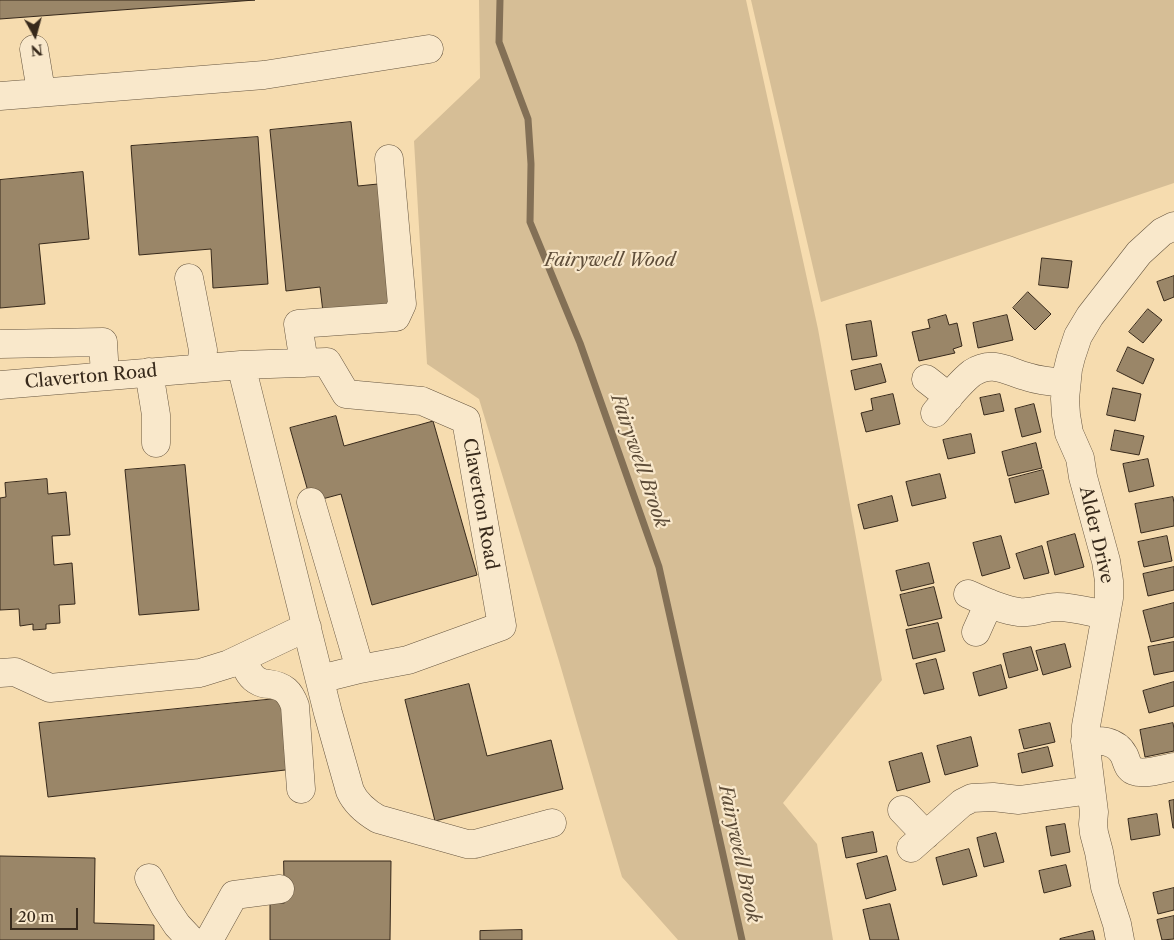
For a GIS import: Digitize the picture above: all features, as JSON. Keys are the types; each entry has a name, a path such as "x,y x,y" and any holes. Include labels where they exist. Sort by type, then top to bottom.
{"street":[{"path":"34,49 39,79 39,93"},
{"path":"0,96 264,75 429,49"},
{"path":"316,362 298,324 396,317 402,304 389,159"},
{"name":"Alder Drive","path":"1120,940 1094,833 1094,812 1085,741 1110,590 1108,572 1082,477 1080,458 1070,433 1065,407 1066,383 1074,346 1090,316 1139,253 1162,232 1174,226"},
{"path":"189,278 203,350 201,368"},
{"path":"0,344 103,342 105,376"},
{"name":"Claverton Road","path":"0,384 241,365 316,362 346,394 422,401 466,420 502,626 408,660 360,668"},
{"path":"241,365 328,713 354,800 366,812 378,819 467,844 475,844 552,823"},
{"path":"926,379 942,405 972,373 987,368 1005,368 1026,377 1066,383"},
{"path":"149,372 156,415 156,443"},
{"path":"311,502 360,668 320,680"},
{"path":"976,632 979,599 1019,612 1031,612 1058,607 1106,615"},
{"path":"0,673 14,672 50,688 200,673 235,661 307,627"},
{"path":"235,661 257,681 283,687 292,698 295,706 302,789"},
{"path":"1085,741 1103,740 1117,746 1128,766 1135,771 1148,772 1174,767"},
{"path":"902,810 918,841 962,803 972,798 993,797 1019,800 1091,790"},
{"path":"149,878 177,925 191,940"},
{"path":"209,940 234,895 280,889"}],"green space":[{"name":"Fairywell Wood","path":"479,0 746,0 818,329 882,680 783,803 817,844 833,940 678,940 622,877 559,661 479,399 427,364 414,141 480,78"},
{"path":"751,0 1174,0 1174,183 821,302"}],"building":[{"path":"0,0 255,0 0,19"},
{"path":"351,122 358,186 378,184 390,306 323,312 320,287 286,291 270,130"},
{"path":"258,137 268,284 213,288 211,249 139,255 131,146"},
{"path":"83,172 89,239 39,244 45,304 0,308 0,180"},
{"path":"1042,258 1072,261 1068,288 1039,285"},
{"path":"1174,276 1174,297 1164,301 1157,282"},
{"path":"1028,292 1051,314 1035,330 1013,308"},
{"path":"1148,309 1162,320 1143,343 1129,332"},
{"path":"946,315 949,325 957,323 962,346 953,349 955,353 919,361 912,332 930,328 928,320"},
{"path":"1007,315 1013,340 978,348 973,323"},
{"path":"871,321 877,356 852,360 846,325"},
{"path":"1128,347 1154,359 1143,384 1117,371"},
{"path":"881,364 886,382 855,390 851,371"},
{"path":"1113,388 1141,394 1135,421 1107,415"},
{"path":"893,394 900,424 866,432 861,413 873,410 871,399"},
{"path":"1000,394 1004,411 984,415 980,398"},
{"path":"1034,404 1041,432 1022,437 1015,409"},
{"path":"336,416 344,446 433,421 477,575 372,605 341,494 311,502 290,428"},
{"path":"1115,430 1144,436 1139,455 1111,450"},
{"path":"971,434 975,453 948,459 943,440"},
{"path":"1036,443 1042,468 1008,476 1002,452"},
{"path":"1148,459 1154,486 1129,492 1123,464"},
{"path":"185,465 199,610 139,615 125,470"},
{"path":"1043,470 1049,494 1015,503 1009,479"},
{"path":"940,474 946,498 912,506 906,482"},
{"path":"47,479 48,494 66,492 70,535 52,536 54,565 72,563 75,604 59,605 60,623 46,624 46,629 33,630 33,624 20,626 19,609 0,610 0,498 6,497 5,483"},
{"path":"892,496 898,521 864,529 858,505"},
{"path":"1173,497 1174,526 1141,533 1135,504"},
{"path":"1075,534 1084,567 1055,575 1047,542"},
{"path":"1001,536 1010,568 982,576 973,543"},
{"path":"1167,536 1172,561 1144,567 1138,542"},
{"path":"1042,546 1049,573 1024,579 1016,554"},
{"path":"929,563 934,583 901,591 896,571"},
{"path":"1174,567 1174,590 1148,596 1143,574"},
{"path":"934,587 942,618 908,626 900,595"},
{"path":"1174,603 1174,637 1151,642 1143,611"},
{"path":"938,623 945,651 913,659 906,630"},
{"path":"1174,642 1174,671 1154,675 1148,647"},
{"path":"1065,644 1071,667 1043,675 1036,651"},
{"path":"1031,647 1038,670 1009,678 1003,654"},
{"path":"936,659 944,689 924,694 916,664"},
{"path":"1001,665 1007,688 979,696 973,673"},
{"path":"1174,682 1174,706 1149,713 1143,691"},
{"path":"469,684 487,756 551,740 563,789 435,821 405,700"},
{"path":"285,698 294,769 48,797 39,723"},
{"path":"1050,723 1055,742 1024,749 1019,730"},
{"path":"1173,723 1174,751 1145,757 1140,730"},
{"path":"971,737 978,766 945,775 937,746"},
{"path":"1048,747 1053,766 1022,773 1018,754"},
{"path":"922,753 930,782 897,791 889,762"},
{"path":"1174,800 1174,828 1173,828 1169,801"},
{"path":"1157,814 1160,835 1131,840 1128,819"},
{"path":"1065,824 1070,852 1051,856 1046,827"},
{"path":"873,832 877,852 846,858 842,838"},
{"path":"996,833 1004,862 984,867 977,838"},
{"path":"969,849 977,876 943,885 936,858"},
{"path":"0,856 95,858 94,923 154,925 154,940 0,940"},
{"path":"887,856 896,890 866,899 857,864"},
{"path":"284,861 391,861 390,940 270,940 270,903 284,903"},
{"path":"1066,865 1071,886 1044,893 1039,871"},
{"path":"1174,888 1174,910 1158,914 1153,893"},
{"path":"890,904 899,940 870,940 863,910"},
{"path":"1174,916 1174,939 1162,940 1157,920"},
{"path":"522,930 522,940 480,940 480,931"},
{"path":"1093,931 1095,940 1060,940 1060,939"}],"waterway":[{"name":"Fairywell Brook","path":"500,0 499,42 528,119 531,164 530,222 580,343 659,567 742,940"}]}
